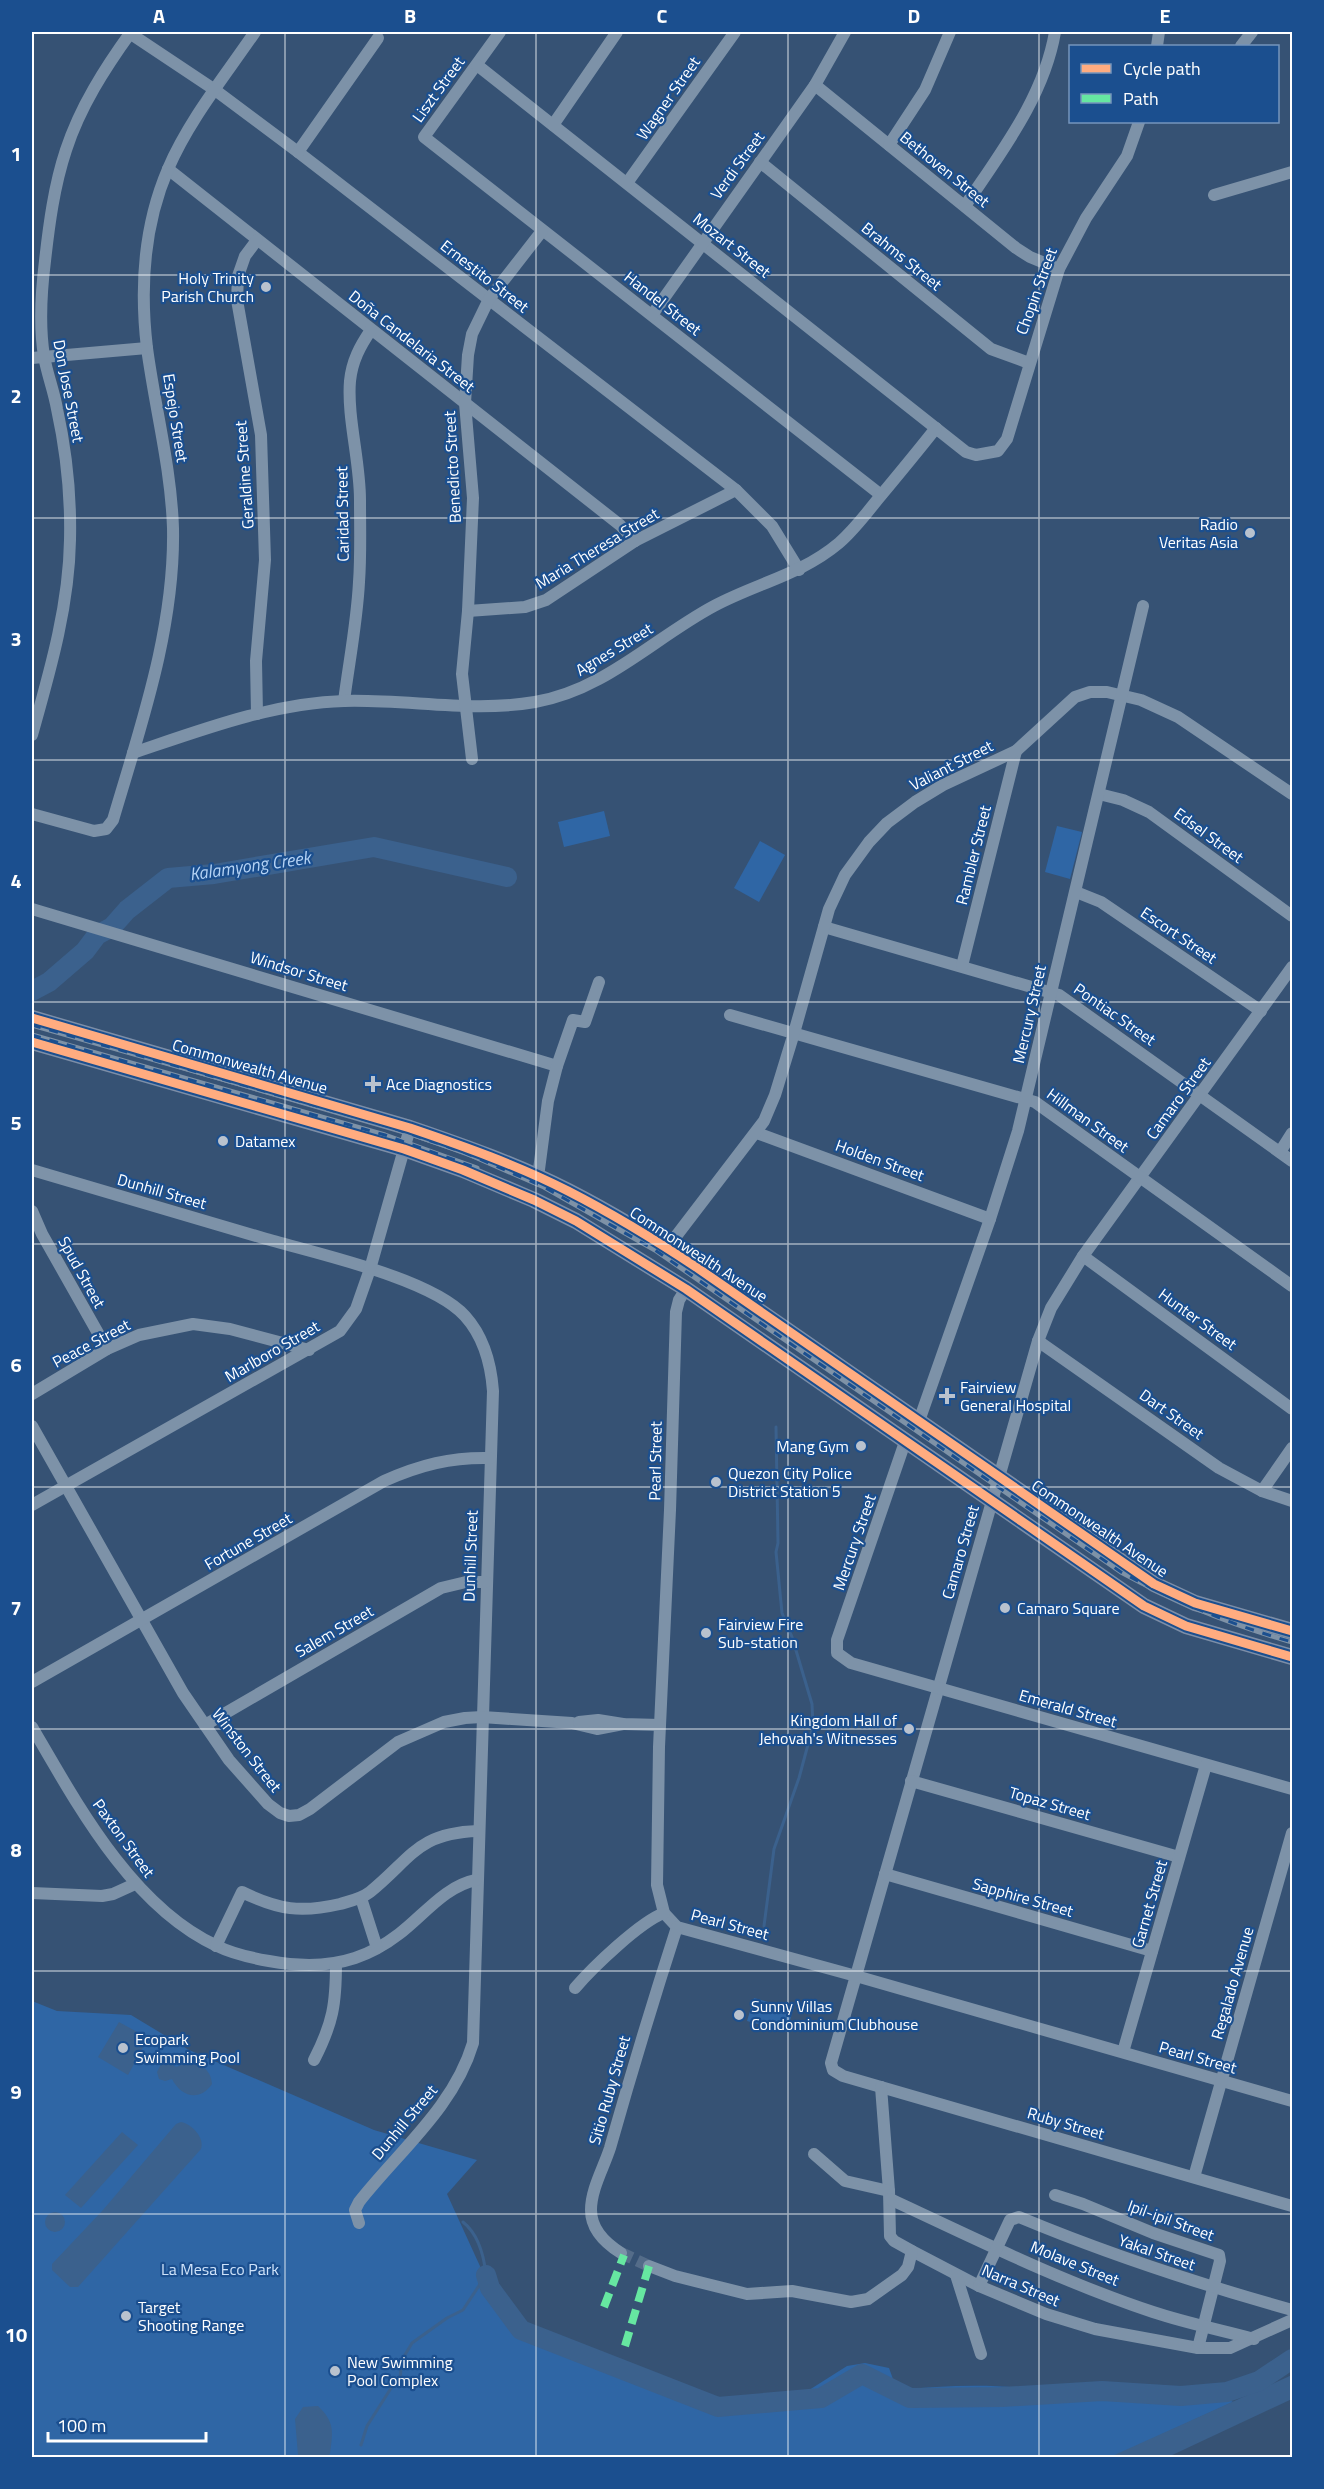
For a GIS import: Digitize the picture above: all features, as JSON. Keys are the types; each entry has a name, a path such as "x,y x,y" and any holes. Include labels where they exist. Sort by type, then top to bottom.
{"main road":[{"name":"Commonwealth Avenue","path":"32,1018 410,1128 471,1149 538,1177 633,1226 667,1248 1137,1574 1191,1601 1293,1632"},
{"path":"32,1042 404,1149 534,1200 620,1247 686,1289 1144,1606 1180,1623 1293,1658"},
{"path":"1162,1616 1175,1611 1177,1603 1175,1594"},
{"path":"1180,1623 1177,1617 1178,1608 1191,1601"}],"street":[{"name":"Ernestito Street","path":"130,32 215,90 298,152 736,490 772,526 799,570"},
{"name":"Don Jose Street","path":"32,735 56,643 70,539 58,411 38,358 40,297 54,196 66,151 95,85 130,32"},
{"name":"Espejo Street","path":"32,813 94,831 106,829 113,820 133,753 163,639 170,589 172,528 168,471 147,348 143,285 146,256 152,221 168,170 190,128 255,32"},
{"name":"Liszt Street","path":"424,137 500,32"},
{"path":"554,125 617,32"},
{"name":"Wagner Street","path":"627,183 735,32"},
{"name":"Verdi Street","path":"652,315 815,85 845,32"},
{"path":"889,145 925,90 950,32"},
{"path":"965,206 1024,115 1046,69 1055,32"},
{"path":"1242,45 1252,32"},
{"path":"298,152 378,38"},
{"name":"Mozart Street","path":"477,64 966,452"},
{"name":"Bethoven Street","path":"815,85 1016,248 1030,257 1059,269"},
{"name":"Chopin Street","path":"966,452 976,455 998,451 1007,439 1059,269 1086,218 1127,156 1139,123"},
{"name":"Handel Street","path":"424,137 882,495"},
{"name":"Brahms Street","path":"760,162 991,349 1029,363"},
{"name":"Doña Candelaria Street","path":"168,170 620,525 635,541"},
{"path":"1214,195 1293,172"},
{"name":"Benedicto Street","path":"472,759 462,674 468,611 473,498 465,380 472,334 489,299 542,231"},
{"name":"Geraldine Street","path":"257,240 245,256 238,276 237,300 262,447 265,560 256,661 257,714"},
{"name":"Caridad Street","path":"344,701 359,584 360,497 350,379 354,360 371,330"},
{"path":"38,358 147,348"},
{"name":"Agnes Street","path":"133,753 288,706 344,701 504,707 537,702 578,690 594,683 714,606 799,570 841,541 936,428"},
{"name":"Maria Theresa Street","path":"468,611 525,607 546,600 635,541 736,490"},
{"name":"Mercury Street","path":"919,1421 990,1220 1027,1098 1050,992 1076,892 1143,606"},
{"name":"Valiant Street","path":"667,1248 757,1133 775,1095 835,894 856,856 887,823 933,790 1016,751 1075,697 1090,692 1122,694 1178,717 1293,794"},
{"name":"Rambler Street","path":"962,966 1016,751"},
{"name":"Edsel Street","path":"1099,794 1123,800 1149,812 1293,916"},
{"name":"Escort Street","path":"1076,892 1101,902 1261,1011"},
{"name":"Windsor Street","path":"32,909 557,1066"},
{"name":"Pontiac Street","path":"824,927 1050,992 1067,1000 1293,1161"},
{"name":"Camaro Street","path":"833,2070 833,2055 1038,1341 1059,1293 1083,1256 1293,967"},
{"path":"538,1177 548,1101 557,1066 573,1020 585,1023 598,982"},
{"name":"Hillman Street","path":"730,1015 1027,1098 1049,1110 1293,1286"},
{"name":"Marlboro Street","path":"32,1505 340,1331 356,1309 370,1269 410,1128"},
{"name":"Holden Street","path":"757,1133 990,1220"},
{"path":"1280,1152 1293,1133"},
{"name":"Dunhill Street","path":"32,1170 370,1269 429,1291 464,1315 474,1329 491,1369 493,1391 476,1880 474,2034 468,2058 452,2090 435,2114 359,2202 355,2210 359,2223"},
{"name":"Spud Street","path":"32,1211 42,1234 107,1349"},
{"name":"Hunter Street","path":"1083,1256 1293,1408"},
{"name":"Pearl Street","path":"686,1289 679,1300 676,1312 660,1725 657,1885 664,1913 677,1927 1293,2101"},
{"name":"Peace Street","path":"32,1394 107,1349 139,1335 193,1324 230,1329 309,1350"},
{"name":"Dart Street","path":"1038,1341 1219,1468 1262,1491 1293,1501"},
{"name":"Winston Street","path":"32,1426 64,1487 183,1693 229,1760 268,1804 280,1813 289,1816 299,1815 310,1809 398,1742 444,1722 482,1718 572,1723 598,1720 623,1724 660,1725"},
{"name":"Mercury Street","path":"837,1653 837,1640 906,1442"},
{"path":"1262,1491 1293,1448"},
{"name":"Fortune Street","path":"32,1682 384,1481 415,1467 444,1461 490,1458"},
{"name":"Salem Street","path":"205,1725 441,1588 466,1582 486,1582"},
{"name":"Emerald Street","path":"837,1653 852,1663 938,1689 1293,1789"},
{"name":"Paxton Street","path":"32,1727 77,1802 135,1884 152,1901 216,1946 250,1958 308,1965 355,1958 398,1935 436,1902 459,1886 476,1880"},
{"name":"Garnet Street","path":"1123,2052 1206,1765"},
{"name":"Topaz Street","path":"912,1781 1179,1857"},
{"path":"216,1946 242,1892 278,1907 294,1910 310,1910 361,1898 423,1844 443,1834 478,1830"},
{"name":"Regalado Avenue","path":"1194,2177 1293,1833"},
{"name":"Sapphire Street","path":"885,1874 1152,1951"},
{"path":"32,1893 102,1896 113,1894 135,1884"},
{"path":"361,1898 377,1948"},
{"path":"575,1988 607,1956 651,1920 664,1913"},
{"name":"Sitio Ruby Street","path":"621,2253 604,2240 592,2222 591,2200 605,2163 644,2027 677,1927"},
{"path":"314,2060 333,2015 336,1962"},
{"name":"Ruby Street","path":"833,2070 843,2076 1293,2206"},
{"name":"Narra Street","path":"881,2087 890,2195 890,2236 894,2241 979,2286 1071,2323 1198,2348 1230,2348 1293,2320"},
{"name":"Molave Street","path":"814,2154 845,2181 890,2195 997,2249 1132,2304 1254,2339"},
{"name":"Ipil-ipil Street","path":"1054,2195 1083,2204 1153,2233 1219,2255 1220,2262 1198,2348"},
{"name":"Yakal Street","path":"997,2249 1010,2220 1019,2217 1124,2259 1213,2288 1293,2310"},
{"path":"979,2286 997,2249"},
{"path":"649,2266 675,2276 747,2294 792,2291 850,2302 868,2299 902,2275 908,2267 912,2251"},
{"path":"956,2275 981,2354"}],"green space":[{"path":"604,811 610,836 564,847 558,822"},
{"path":"1057,826 1082,832 1070,879 1045,872"},
{"path":"760,841 785,855 759,902 734,888"},
{"path":"754,1998 793,2009 787,2032 747,2021"},
{"name":"La Mesa Eco Park","path":"32,2001 57,2011 131,2015 189,2050 374,2130 477,2160 447,2194 490,2288 521,2330 718,2407 762,2394 806,2392 847,2366 865,2363 889,2368 897,2390 967,2386 1001,2386 1037,2390 1209,2387 1233,2402 1110,2458 32,2457"}],"shaded area":[{"name":"Ecopark Swimming Pool","path":"119,2022 148,2038 128,2075 98,2057"},
{"path":"168,2061 176,2067 190,2061 198,2064 208,2072 212,2084 207,2090 196,2095 185,2093 172,2079 165,2081 159,2079 157,2072 161,2064"},
{"path":"181,2122 197,2132 201,2140 201,2149 78,2287 70,2287 52,2270 52,2264 103,2210 176,2124"},
{"path":"122,2132 138,2145 81,2208 65,2195"},
{"path":"55,2212 62,2215 65,2222 62,2229 55,2232 48,2229 45,2222 48,2215"},
{"path":"1292,2375 1292,2399 1168,2457 1110,2457"},
{"path":"318,2406 324,2412 332,2428 330,2454 319,2458 298,2455 295,2419 303,2407"}],"waterway":[{"name":"Kalamyong Creek","path":"32,991 49,982 85,951 97,935 112,927 127,910 168,878 214,874 374,847 507,877"},
{"path":"764,1926 774,1849 799,1778 813,1726 812,1704 792,1637 782,1613 776,1552 778,1543 776,1427"},
{"path":"361,2445 367,2426 393,2385 400,2378 402,2360 412,2343 447,2318 463,2310 486,2275 479,2246 473,2233 463,2222"},
{"path":"486,2275 490,2288 521,2330 718,2407 821,2398 862,2374 910,2398 1002,2397 1102,2391 1181,2396 1227,2392 1259,2381 1292,2359"}],"tunnel":[{"path":"621,2253 649,2266"}],"railway":[{"path":"32,1025 387,1126 466,1153 544,1187 655,1250 1121,1572 1205,1612 1292,1642"},
{"path":"32,1035 385,1135 477,1168"}],"marked path":[{"path":"604,2307 624,2255"},
{"path":"625,2346 649,2266"}],"cycle path":[{"path":"32,1018 410,1128 490,1156 549,1182 618,1218 699,1269 1154,1584 1195,1603 1292,1631"},
{"path":"32,1042 404,1149 463,1170 534,1200 576,1221 686,1289 1144,1606 1186,1626 1292,1657"}],"place":[{"name":"Holy Trinity Parish Church","path":"266,287"},
{"name":"Radio Veritas Asia","path":"1250,533"},
{"name":"Ace Diagnostics","path":"373,1084"},
{"name":"Datamex","path":"223,1141"},
{"name":"Fairview General Hospital","path":"947,1396"},
{"name":"Mang Gym","path":"861,1446"},
{"name":"Quezon City Police District Station 5","path":"716,1482"},
{"name":"Camaro Square","path":"1005,1608"},
{"name":"Fairview Fire Sub-station","path":"706,1633"},
{"name":"Kingdom Hall of Jehovah's Witnesses","path":"909,1729"},
{"name":"Sunny Villas Condominium Clubhouse","path":"739,2015"},
{"name":"Ecopark Swimming Pool","path":"123,2048"},
{"name":"Target Shooting Range","path":"126,2316"},
{"name":"New Swimming Pool Complex","path":"335,2371"}]}
